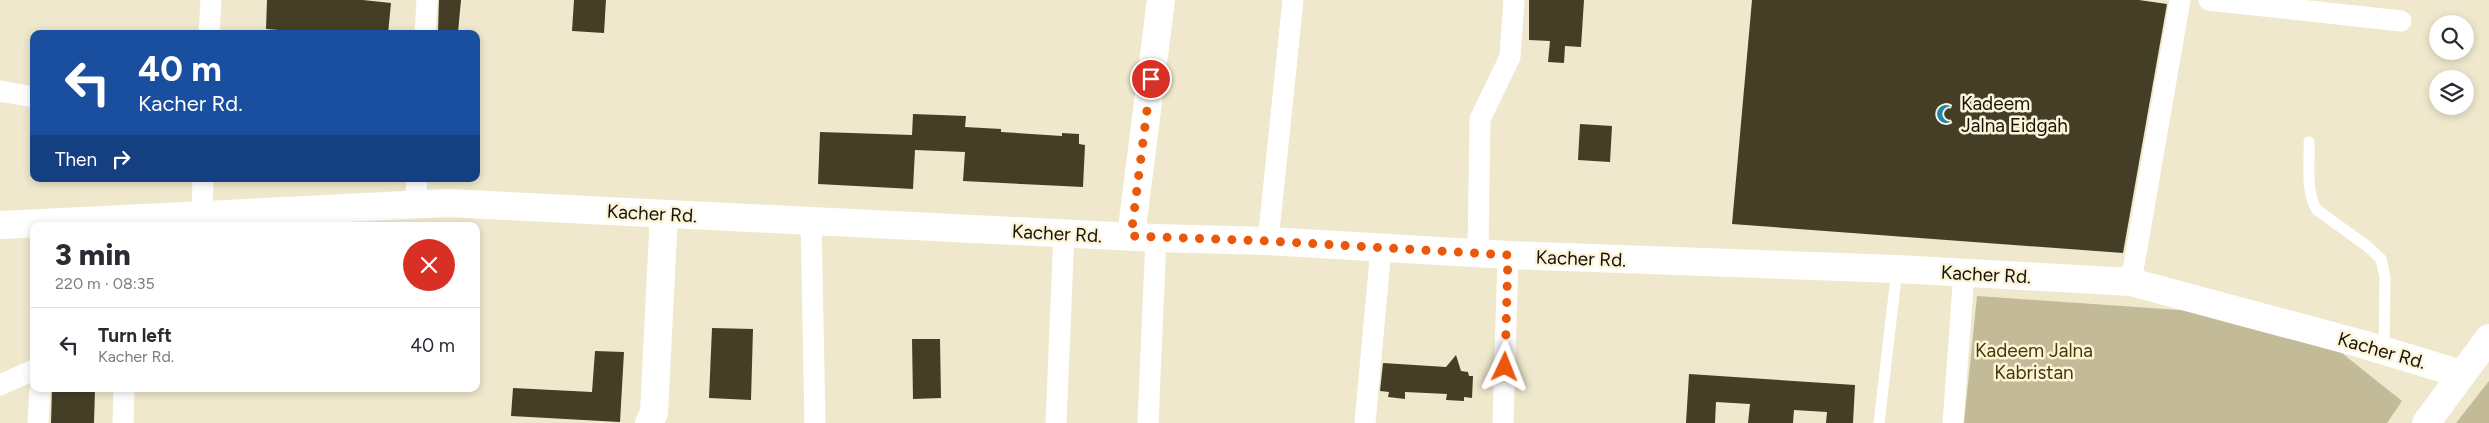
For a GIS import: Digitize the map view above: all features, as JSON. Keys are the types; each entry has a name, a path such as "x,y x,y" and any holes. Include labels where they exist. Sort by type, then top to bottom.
{"main road":[{"path":"1143,237 1161,0"},
{"name":"Kacher Rd.","path":"130,222 416,192 447,203 1143,237 1268,241 1508,255 1897,269 2131,282 2384,350 2461,374"},
{"path":"649,423 654,412 664,214"},
{"name":"Kacher Rd.","path":"0,225 30,225"},
{"path":"2426,423 2489,338"}],"street":[{"path":"209,30 211,0"},
{"path":"425,30 427,0"},
{"path":"1268,241 1293,0"},
{"path":"1478,253 1478,130 1484,108 1510,56 1514,0"},
{"path":"2131,282 2180,0"},
{"path":"2209,0 2402,21"},
{"path":"0,91 30,96"},
{"path":"202,214 203,182"},
{"path":"811,221 815,423"},
{"path":"1056,423 1064,233"},
{"path":"1143,237 1148,423"},
{"path":"1365,423 1381,248"},
{"path":"1503,423 1508,255"},
{"path":"1953,423 1964,273"},
{"path":"0,385 30,372"},
{"path":"38,423 40,392"},
{"path":"123,423 124,392"}],"lane":[{"path":"2309,142 2310,190 2312,201 2317,210 2375,252 2384,267 2384,350"},
{"path":"1879,423 1897,269"}],"green space":[{"name":"Kadeem Jalna Kabristan","path":"1977,296 2193,311 2328,342 2402,401 2387,423 1964,423"},
{"path":"2489,381 2489,423 2456,423"}],"building":[{"path":"267,0 363,0 391,3 388,30 266,29"},
{"path":"439,0 461,0 458,30 438,30"},
{"path":"574,0 606,0 604,33 572,31"},
{"path":"1529,0 1584,0 1581,47 1565,46 1564,63 1548,62 1550,41 1529,40"},
{"name":"Kadeem Jalna Eidgah","path":"1752,0 2139,0 2167,4 2123,253 1732,224"},
{"path":"913,114 966,116 965,127 1001,129 1001,132 1062,136 1062,133 1079,134 1079,144 1085,145 1083,187 963,181 965,152 915,150 913,189 818,184 820,132 912,135"},
{"path":"1580,124 1612,126 1610,162 1578,160"},
{"path":"712,328 753,329 751,400 709,398"},
{"path":"912,339 940,339 941,398 913,399"},
{"path":"595,351 624,352 620,422 511,416 513,388 592,392"},
{"path":"1456,355 1461,371 1468,372 1469,376 1473,376 1472,398 1464,397 1464,401 1446,400 1447,394 1405,392 1405,399 1388,397 1389,392 1380,391 1383,363 1446,367"},
{"path":"1689,374 1855,385 1853,423 1826,423 1827,412 1794,410 1793,423 1748,423 1750,404 1716,402 1715,423 1686,423"},
{"path":"52,392 95,392 94,423 51,423"}],"place":[{"name":"Kadeem Jalna Eidgah","path":"1946,114"}],"route":[{"path":"1151,79 1131,236 1268,241 1508,255 1505,367"}]}
